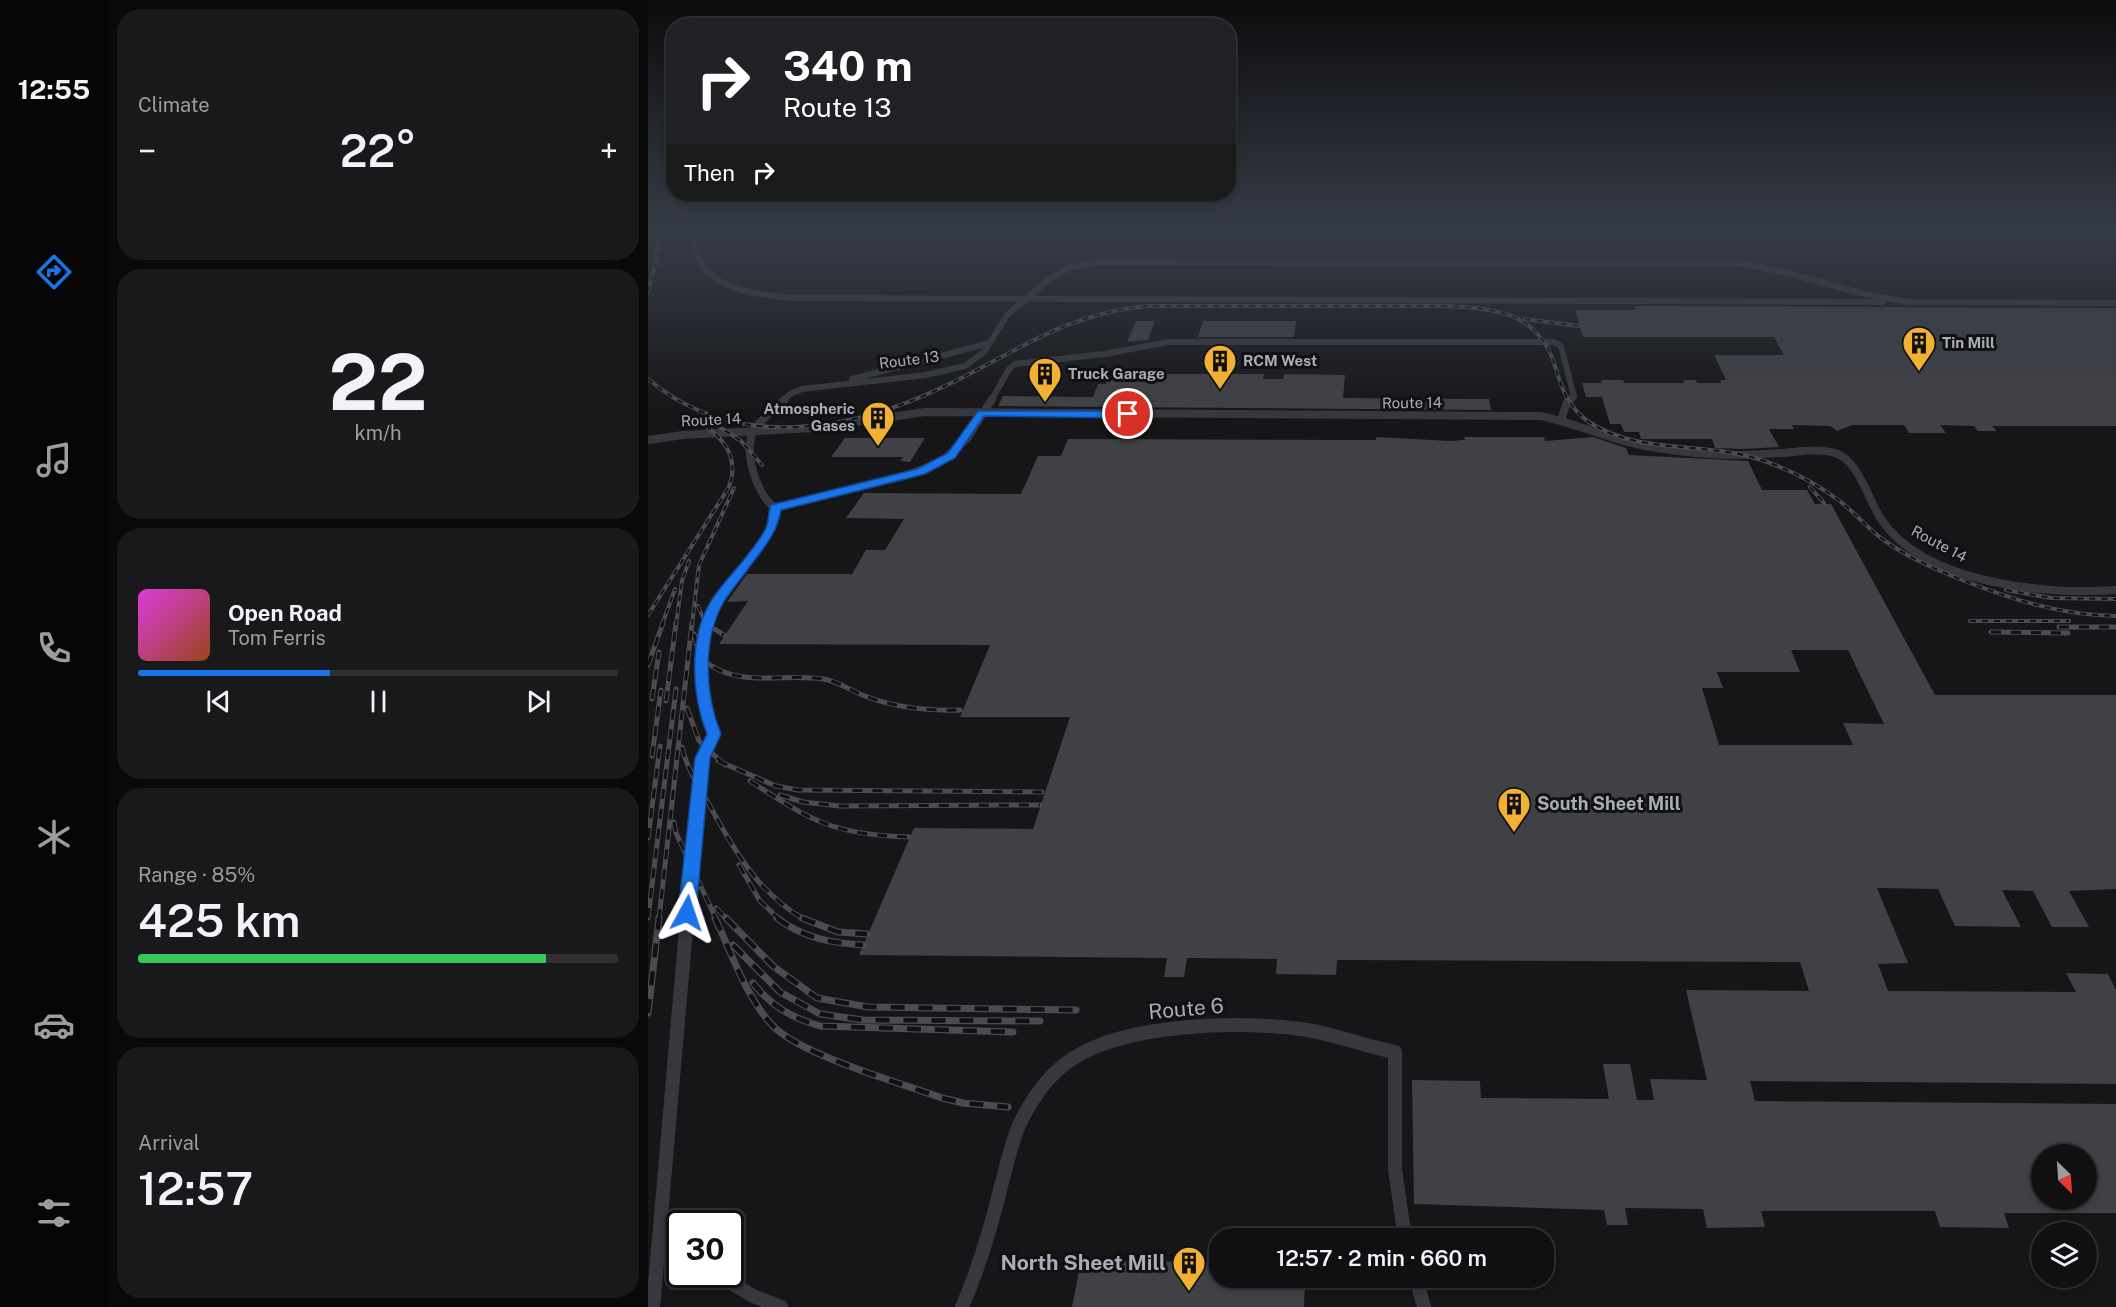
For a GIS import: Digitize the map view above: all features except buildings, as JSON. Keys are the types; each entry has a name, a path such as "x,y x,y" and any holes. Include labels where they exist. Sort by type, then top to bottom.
{"street":[{"path":"750,291 764,295 810,299 2116,303"},
{"name":"Route 13","path":"753,431 790,394 802,389 948,372 976,360 990,343 999,337 999,329 1003,320 1035,291"},
{"name":"Route 13","path":"1857,291 1883,298 1912,302"},
{"path":"753,431 748,463 767,503 776,508 921,472 952,455 1009,369 1023,362 1105,354 1168,342 1547,341 1561,346 1574,397 1567,402 1561,420"},
{"name":"Route 13","path":"822,387 990,343"},
{"name":"Route 14","path":"648,440 820,428 913,412 1501,415 1561,420 1640,445 1671,450 1712,454 1806,451 1838,453 1850,463 1872,508 1887,528 1914,549 1952,569 1994,582 2041,590 2116,590"},
{"path":"653,1307 703,758 714,734 705,713 702,656 713,610 772,528 776,508"},
{"name":"Route 6","path":"962,1307 991,1226 1014,1139 1030,1104 1054,1074 1073,1057 1091,1047 1135,1035 1265,1026 1325,1034 1395,1052 1394,1162 1403,1228"},
{"path":"661,1222 666,1227"},
{"path":"740,1288 753,1296 782,1307"},
{"path":"1419,1288 1424,1307"}],"railway":[{"path":"648,379 682,402 717,417 755,425 793,427 832,423 871,415 908,402 945,386 1042,336 1091,317 1117,310 1147,306 1479,308 1512,316 1526,324 1538,335 1548,349 1564,392 1572,405 1582,417 1608,432 1650,444 1740,454 1761,460 1792,472 1822,489 1841,502 1885,541 1932,567 2019,600 2076,613 2116,616"},
{"path":"1525,319 1578,326"},
{"path":"648,615 729,487 732,475 730,455 726,446 720,438 694,417"},
{"path":"715,424 741,441 762,465"},
{"path":"1810,487 1824,503"},
{"path":"692,625 699,565 734,488"},
{"path":"676,625 682,581 689,561"},
{"path":"662,625 675,589"},
{"path":"2006,590 2051,598 2116,599"},
{"path":"698,606 705,623"},
{"path":"1970,621 2069,621"},
{"path":"648,665 663,623"},
{"path":"666,701 676,623"},
{"path":"659,919 692,623"},
{"path":"705,623 724,635"},
{"path":"2059,627 2116,627"},
{"path":"1991,632 2068,633"},
{"path":"694,634 703,659 723,672 736,676 823,679 865,696 900,706 960,710"},
{"path":"652,699 659,652"},
{"path":"648,918 676,689"},
{"path":"652,756 661,690"},
{"path":"687,708 699,741 723,763"},
{"path":"648,838 660,746"},
{"path":"682,747 698,785 728,839 749,870 774,897 803,918"},
{"path":"718,761 723,763"},
{"path":"723,763 776,786 798,790 1042,792"},
{"path":"750,781 807,816 824,823 861,833 909,837"},
{"path":"780,795 803,802 840,806 1040,805"},
{"path":"674,822 676,833 716,919"},
{"path":"739,865 760,901 779,919"},
{"path":"716,908 726,918"},
{"path":"648,1013 659,918"},
{"path":"715,918 755,1003 774,1027 788,1037 828,1058 942,1098 963,1103 1008,1107"},
{"path":"726,918 773,966 817,998 868,1007 1076,1010"},
{"path":"777,918 807,935 840,943 863,945"},
{"path":"803,918 838,932 867,934"},
{"path":"733,945 780,992 820,1014 863,1020 1040,1021"},
{"path":"753,983 783,1010 820,1026 1013,1032"}],"place":[{"name":"Tin Mill","path":"1919,372"},
{"name":"RCM West","path":"1220,390"},
{"name":"Truck Garage","path":"1045,403"},
{"name":"Atmospheric Gases","path":"878,447"},
{"name":"South Sheet Mill","path":"1514,833"},
{"name":"North Sheet Mill","path":"1189,1292"}],"route":[{"path":"687,913 703,758 714,734 708,726 705,713 702,678 702,656 707,628 717,603 772,528 776,508 861,485 921,472 952,455 974,427 981,413 1128,414"}]}
